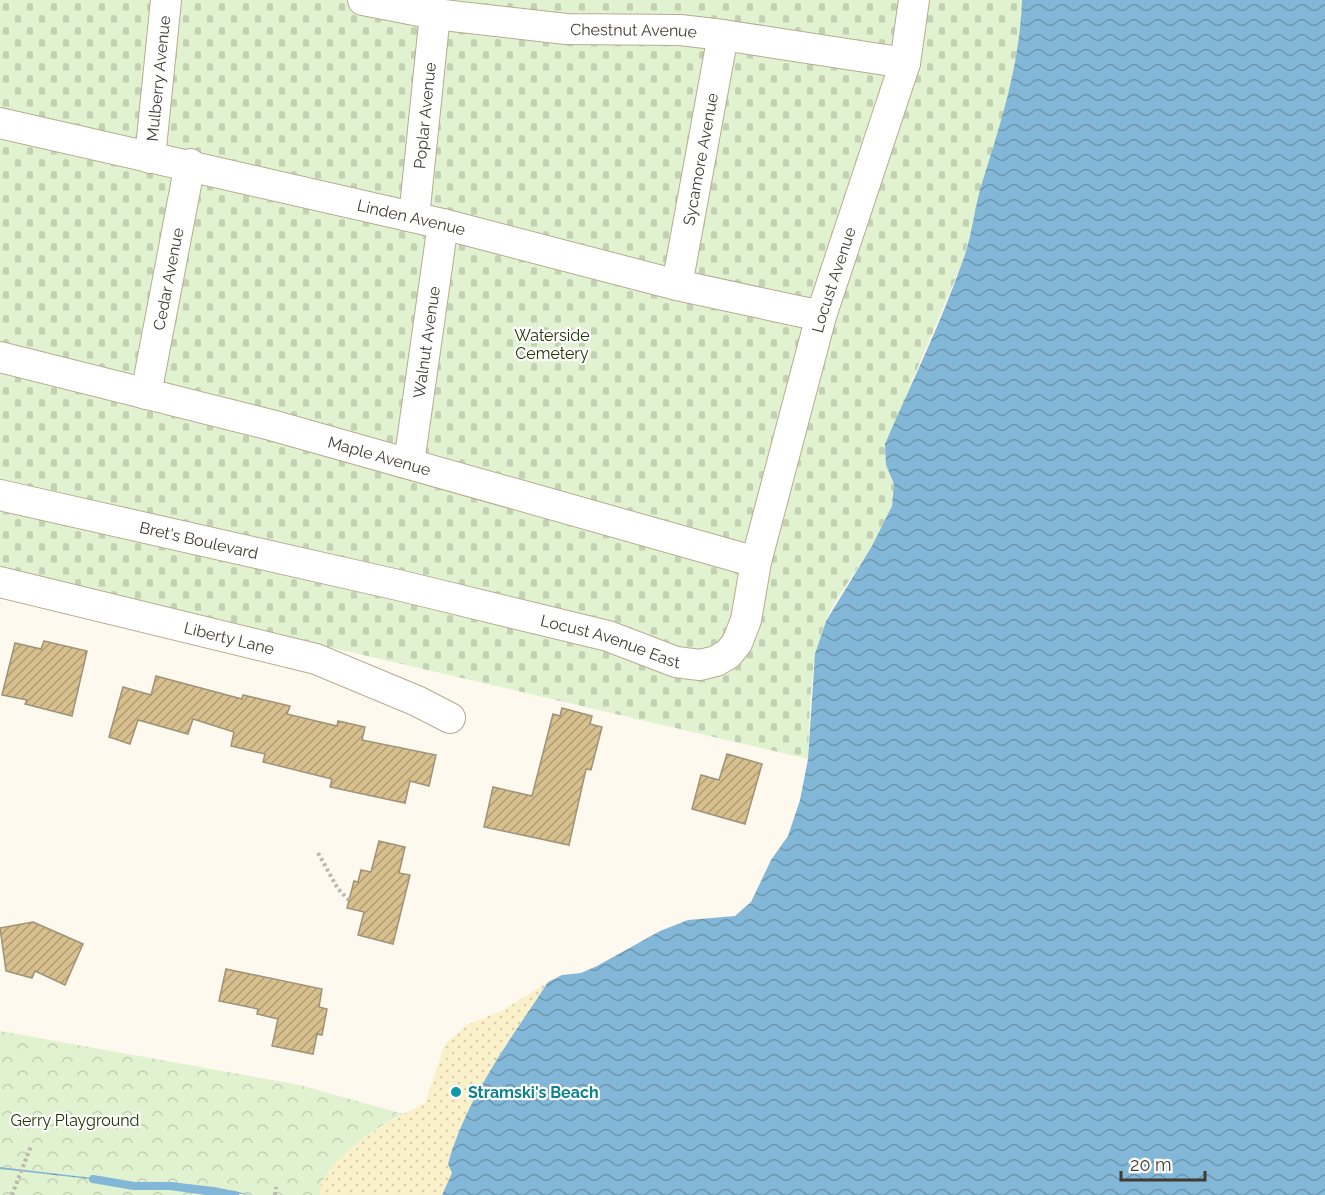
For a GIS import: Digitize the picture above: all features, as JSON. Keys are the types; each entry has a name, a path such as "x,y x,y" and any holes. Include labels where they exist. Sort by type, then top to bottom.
{"street":[{"name":"Mulberry Avenue","path":"150,158 166,0"},
{"name":"Chestnut Avenue","path":"363,0 435,14 566,28 680,30 906,63"},
{"name":"Locust Avenue","path":"756,562 821,316 906,63 914,0"},
{"name":"Poplar Avenue","path":"414,217 435,14"},
{"name":"Sycamore Avenue","path":"676,285 723,35"},
{"name":"Linden Avenue","path":"0,123 150,158 190,164 444,224 676,285 821,316"},
{"name":"Cedar Avenue","path":"146,394 190,164"},
{"name":"Walnut Avenue","path":"409,463 444,224"},
{"name":"Maple Avenue","path":"0,357 271,424 756,562"},
{"name":"Bret's Boulevard","path":"0,495 398,585"},
{"name":"Locust Avenue East","path":"398,585 608,636 675,662 700,665 716,661 728,654 737,643 746,620 756,562"},
{"name":"Liberty Lane","path":"0,582 316,659 417,701 450,718"}],"path":[{"path":"318,853 338,889 349,900"},
{"path":"12,1195 31,1146"},
{"path":"275,1195 276,1187"}],"sand":[{"name":"Stramski's Beach","path":"548,982 505,1047 466,1116 448,1164 452,1173 442,1195 320,1195 322,1181 344,1153 379,1128 425,1103 445,1044 467,1025 501,1011"}],"green space":[{"name":"Waterside Cemetery","path":"0,0 1022,0 1021,32 1008,95 998,139 982,185 963,261 909,388 886,465 894,483 893,503 877,538 832,607 820,639 811,690 808,759 0,570"},
{"name":"Gerry Playground","path":"0,1031 300,1085 403,1114 379,1127 351,1148 328,1172 320,1195 0,1195"}],"water":[{"path":"1022,0 1325,0 1325,1195 442,1195 452,1173 448,1164 466,1116 505,1047 548,982 562,975 581,973 597,966 660,931 688,920 735,916 751,902 771,860 788,836 800,800 808,759 815,654 826,621 872,546 892,506 894,484 886,465 885,444 935,332 965,253 979,193 1008,93 1018,47"},
{"path":"0,1167 135,1183 170,1182 214,1187 252,1195 170,1186 134,1186 0,1169"}],"building":[{"path":"44,641 87,651 72,716 25,704 27,700 2,695 15,643 41,649"},
{"path":"156,676 242,699 243,695 290,706 287,714 337,726 338,721 365,727 362,740 436,755 429,786 410,781 405,803 330,787 332,779 263,762 265,754 231,746 234,732 193,719 188,734 138,720 130,744 109,737 123,687 151,695"},
{"path":"562,708 592,716 590,724 602,727 591,770 586,769 569,845 484,827 493,787 532,796 553,714 560,716"},
{"path":"727,754 762,764 745,824 692,809 701,775 719,780"},
{"path":"379,841 405,847 399,873 410,875 393,944 358,935 364,912 347,908 354,881 358,882 361,870 371,872"},
{"path":"33,922 83,944 65,985 35,971 32,978 6,971 0,928"},
{"path":"226,969 322,989 319,1007 327,1009 322,1035 317,1034 313,1054 272,1046 278,1019 257,1014 258,1009 219,1001"}],"waterway":[{"path":"93,1179 134,1186 170,1186 235,1195"}],"place":[{"name":"Stramski's Beach","path":"456,1092"}]}
